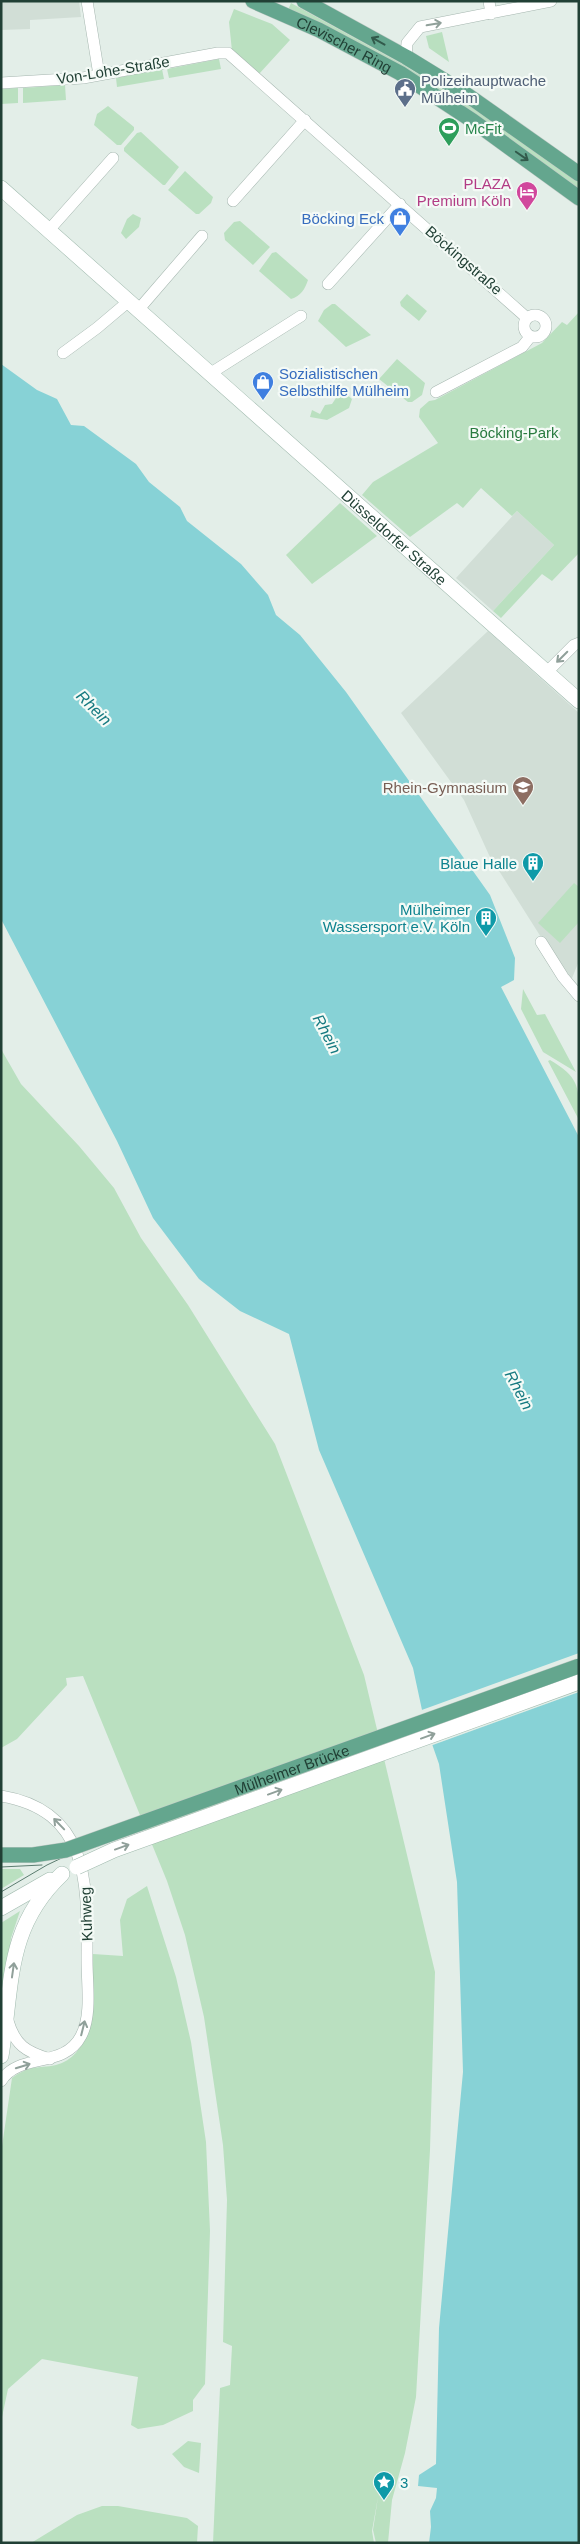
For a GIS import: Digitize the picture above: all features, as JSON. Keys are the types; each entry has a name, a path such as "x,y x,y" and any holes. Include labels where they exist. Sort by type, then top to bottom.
{"main road":[{"name":"Clevischer Ring","path":"253,1 319,30 400,73 473,121 579,198"},
{"name":"Clevischer Ring","path":"304,1 406,57 463,92 579,174"},
{"name":"Düsseldorfer Straße","path":"1,188 579,700"},
{"name":"Mülheimer Brücke","path":"1,1850 26,1852 65,1847 105,1834 579,1662"},
{"name":"Mülheimer Brücke","path":"1,1855 33,1855 66,1850 579,1666"},
{"name":"Mülheimer Brücke","path":"46,1885 62,1874 114,1850 579,1682"},
{"path":"1,1908 46,1885"},
{"path":"1,2056 19,1938 26,1919 46,1885"}],"street":[{"path":"87,1 99,75"},
{"path":"489,1 491,14"},
{"path":"406,57 407,43 420,27 550,1"},
{"name":"Von-Lohe-Straße","path":"1,84 99,75 223,52"},
{"name":"Böckingstraße","path":"223,52 232,56 528,318 540,317 546,326 541,335 530,337 522,347 436,392"},
{"path":"233,201 305,120"},
{"path":"49,230 112,158"},
{"path":"328,284 400,204"},
{"path":"63,353 134,305 202,236"},
{"path":"210,373 301,316"},
{"path":"528,318 524,330 530,337"},
{"path":"547,672 574,645 579,643"},
{"path":"540,942 563,977 579,996"},
{"name":"Kuhweg","path":"1,1796 25,1801 44,1809 68,1833 86,1882 89,1914 87,2009 82,2036 70,2051 50,2059 17,2067 5,2074 1,2081"},
{"path":"8,2019 12,2036 29,2051 50,2059"}],"shaded area":[{"path":"1,1 79,1 81,17 30,20 30,29 1,30"},
{"path":"517,511 554,545 493,611 456,578"},
{"name":"Rhein-Gymnasium","path":"488,631 579,713 579,961 570,983 489,855 464,800 401,713"}],"green space":[{"path":"291,3 404,65 500,125 495,132 288,10"},
{"path":"234,9 272,24 290,40 259,74 232,51 229,22"},
{"path":"442,32 449,62 429,48 426,36"},
{"path":"219,59 221,69 169,78 167,69"},
{"path":"162,69 164,79 117,87 116,78"},
{"path":"65,85 66,100 23,103 23,88"},
{"path":"18,88 18,103 1,104 1,89"},
{"path":"108,106 134,127 134,130 121,145 117,145 94,125 97,114"},
{"path":"505,128 579,178 579,191 500,135"},
{"path":"141,132 179,167 165,185 124,151 124,148 137,133"},
{"path":"185,171 213,197 211,203 199,214 196,214 168,190"},
{"path":"133,214 141,218 139,227 126,239 121,233 127,219"},
{"path":"240,221 270,247 253,265 225,240 224,233 234,222"},
{"path":"276,252 308,280 302,292 291,299 259,271 272,253"},
{"path":"407,294 427,311 419,321 401,306 400,302"},
{"path":"335,304 371,335 346,347 318,321 324,310"},
{"name":"Böcking-Park","path":"579,312 579,553 552,581 542,574 501,618 493,611 554,545 517,511 512,516 481,488 463,508 457,503 410,537 362,495 373,482 438,443 419,417 420,409 429,401 435,400 542,343 562,322 567,325"},
{"path":"397,359 425,383 422,395 412,402 408,402 379,379"},
{"path":"345,393 352,399 349,408 327,420 310,417 312,410 320,414 325,405 332,404 336,398"},
{"path":"340,503 377,536 312,584 286,555"},
{"path":"574,883 579,887 579,922 560,943 538,923"},
{"path":"523,989 537,1015 545,1014 576,1072 543,1052 521,1009"},
{"path":"1,1049 21,1084 79,1146 114,1188 141,1238 188,1305 275,1444 364,1675 435,1972 430,2150 416,2397 405,2453 392,2500 388,2543 376,2543 373,2530 378,2497 372,2531 374,2543 213,2543 220,2388 230,2385 232,2346 223,2342 227,2200 223,2145 204,2017 185,1935 167,1881 83,1676 66,1678 67,1685 17,1739 1,1748"},
{"path":"550,1060 567,1072 576,1084 579,1099 579,1120 548,1061"},
{"path":"1,1869 20,1869 24,1875 1,1889"},
{"path":"147,1886 176,1977 191,2042 206,2142 210,2231 205,2384 193,2400 193,2411 163,2425 138,2429 131,2425 138,2377 42,2359 8,2389 2,2417 1,2153 12,2078 29,2069 56,2065 70,2058 80,2048 90,2018 93,1954 123,1956 120,1920 127,1899"},
{"path":"20,1911 11,1938 1,2020 1,1923"},
{"path":"188,2441 201,2443 199,2473 184,2467 172,2454"},
{"path":"102,2506 118,2506 187,2518 198,2526 197,2543 31,2543 77,2515"}],"water":[{"name":"Rhein","path":"1,364 37,390 57,399 71,425 84,426 136,464 149,482 180,507 187,521 241,564 268,595 276,615 300,635 346,692 490,895 515,958 514,980 501,987 579,1137 579,2543 429,2543 430,2511 436,2498 437,2488 418,2486 419,2475 436,2464 439,2328 463,2072 457,1882 439,1764 425,1724 413,1668 319,1450 289,1334 240,1311 199,1279 153,1218 117,1141 1,919"}],"pier":[{"path":"579,1653 579,1692 430,1746 419,1711"}],"tram line":[{"path":"1,1892 68,1855 579,1670"},
{"path":"1,1867 42,1865"}],"place":[{"name":"Polizeihauptwache Mülheim","path":"405,108"},
{"name":"McFit","path":"449,147"},
{"name":"PLAZA Premium Köln","path":"527,211"},
{"name":"Böcking Eck","path":"400,237"},
{"name":"Sozialistischen Selbsthilfe Mülheim","path":"263,401"},
{"name":"Rhein-Gymnasium","path":"523,806"},
{"name":"Blaue Halle","path":"533,882"},
{"name":"Mülheimer Wassersport e.V. Köln","path":"486,937"},
{"name":"3","path":"384,2501"}]}
